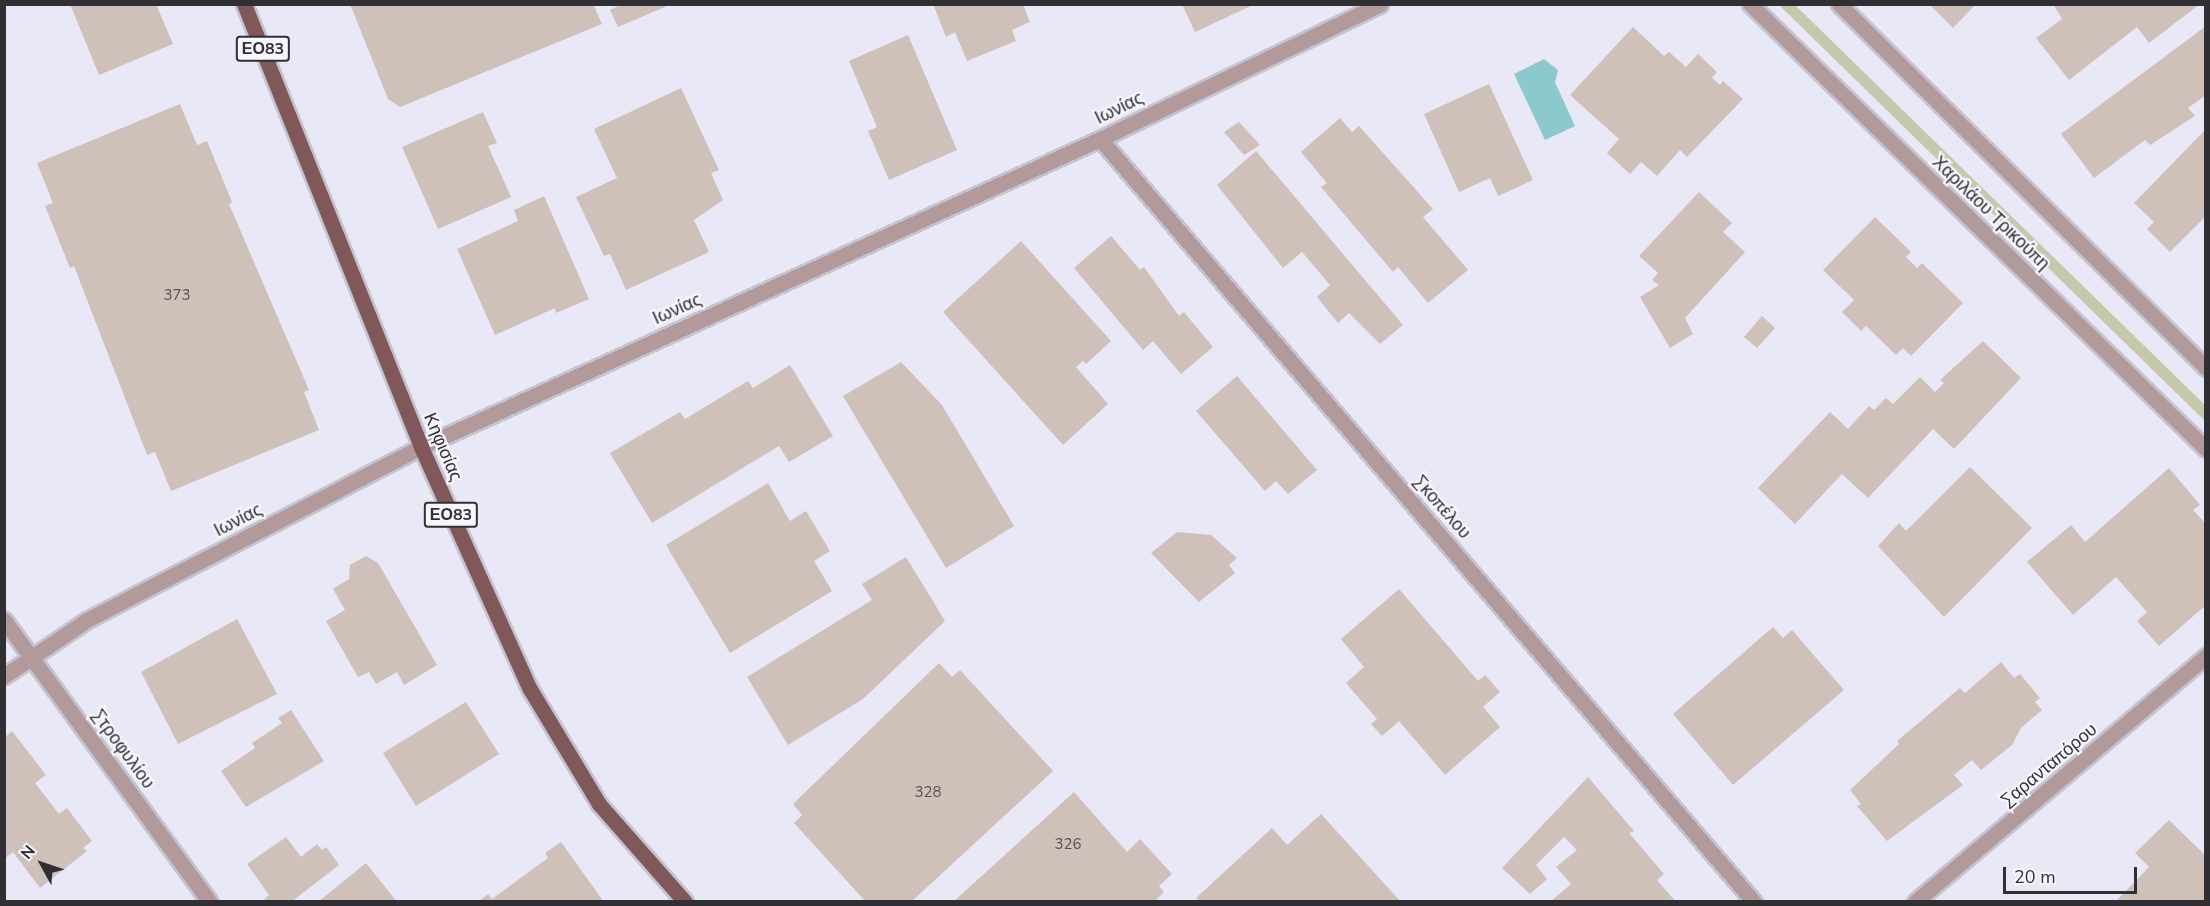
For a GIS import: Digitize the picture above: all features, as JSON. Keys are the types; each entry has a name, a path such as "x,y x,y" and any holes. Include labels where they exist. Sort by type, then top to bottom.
{"main road":[{"name":"Κηφισίας","path":"244,4 421,447 530,689 564,750 632,845 685,902"}],"street":[{"name":"Ιωνίας","path":"4,676 87,620 421,447 1100,139 1380,4"},
{"name":"Χαριλάου Τρικούπη","path":"1750,4 2205,449"},
{"path":"1839,4 2205,368"},
{"name":"Σκοπέλου","path":"1100,139 1754,902"},
{"name":"Στροφυλίου","path":"4,620 210,902"},
{"name":"Σαρανταπόρου","path":"1915,902 2205,656"}],"green space":[{"path":"1779,5 1795,5 2205,405 2205,421"}],"water":[{"path":"1544,59 1558,70 1555,82 1575,126 1545,140 1514,74"}],"building":[{"path":"70,4 156,4 173,44 99,75"},
{"path":"350,4 593,4 602,24 400,107 388,99"},
{"path":"622,4 664,4 665,7 618,27 610,10"},
{"path":"933,4 1023,4 1030,22 1012,30 1016,41 967,61 955,32 946,37"},
{"path":"1182,4 1255,4 1195,32"},
{"path":"1929,4 1976,4 1953,28"},
{"path":"2053,4 2200,4 2149,43 2137,27 2069,80 2036,38 2062,19"},
{"path":"2206,26 2206,95 2188,108 2195,116 2150,145 2145,140 2094,178 2061,134"},
{"path":"1633,27 1664,56 1669,52 1686,67 1698,54 1717,72 1712,78 1720,85 1723,81 1743,99 1687,157 1680,150 1657,176 1641,162 1630,174 1607,153 1619,139 1570,95"},
{"path":"908,35 957,150 889,180 868,131 877,127 849,61"},
{"path":"1489,84 1533,180 1498,196 1490,178 1459,192 1424,114"},
{"path":"681,88 719,170 711,173 723,200 694,220 709,252 626,290 610,254 604,256 576,197 617,178 594,129"},
{"path":"180,104 197,145 207,141 232,202 229,204 309,390 304,392 319,430 171,491 155,452 147,455 74,266 70,268 45,206 53,203 37,163"},
{"path":"483,112 497,143 488,146 511,197 438,229 402,147"},
{"path":"1340,118 1352,132 1359,126 1433,209 1423,217 1468,270 1428,303 1398,267 1393,272 1321,187 1327,183 1301,152"},
{"path":"1239,122 1260,145 1244,155 1224,132"},
{"path":"2206,129 2206,216 2170,252 2147,229 2154,222 2134,203"},
{"path":"1256,151 1403,325 1380,344 1349,313 1338,323 1317,297 1330,285 1302,252 1283,268 1217,185"},
{"path":"1699,192 1732,223 1723,232 1745,252 1685,318 1693,334 1670,348 1640,297 1659,285 1652,280 1658,273 1639,256"},
{"path":"544,196 589,299 556,313 555,308 495,335 457,249 518,221 514,210"},
{"path":"1875,217 1911,252 1906,257 1917,268 1922,263 1963,303 1911,356 1903,348 1896,355 1866,326 1861,331 1842,312 1854,300 1823,270"},
{"path":"1111,236 1140,270 1144,267 1179,316 1184,312 1213,347 1181,374 1153,341 1143,350 1074,268"},
{"path":"1021,241 1111,341 1086,364 1083,361 1076,367 1108,404 1063,445 943,312"},
{"path":"1762,316 1775,328 1757,348 1744,337"},
{"path":"1983,341 2021,378 1954,449 1933,429 1868,498 1842,474 1795,524 1758,488 1830,412 1848,429 1869,406 1874,410 1886,398 1893,404 1920,377 1935,392 1944,383 1940,380"},
{"path":"901,362 942,405 1014,526 946,568 843,396"},
{"path":"790,365 833,436 789,462 779,446 652,523 610,453 680,412 685,419 748,381 753,388"},
{"path":"1237,376 1317,470 1288,494 1276,481 1265,491 1196,411"},
{"path":"1970,467 2032,528 1944,617 1878,546 1899,523 1906,531"},
{"path":"2169,468 2200,505 2193,510 2206,524 2206,605 2159,646 2137,621 2147,612 2116,577 2073,615 2027,562 2071,525 2085,542"},
{"path":"768,483 790,521 806,511 830,551 814,561 832,591 730,653 666,545"},
{"path":"1177,532 1211,535 1237,558 1229,565 1235,573 1199,602 1151,553"},
{"path":"366,556 378,563 437,665 404,685 397,672 376,684 369,672 358,677 326,621 345,610 333,589 349,579 350,565"},
{"path":"906,557 945,621 863,699 788,745 747,677 872,600 862,584"},
{"path":"1399,589 1478,681 1485,675 1500,692 1483,707 1500,727 1445,775 1399,721 1382,736 1371,724 1377,719 1346,683 1364,667 1341,639"},
{"path":"237,619 277,694 178,744 141,672"},
{"path":"1773,627 1783,638 1792,630 1844,690 1733,785 1673,714"},
{"path":"2001,662 2014,678 2020,674 2040,698 2035,702 2042,710 2021,728 2012,745 1981,770 1972,760 1954,775 1963,785 1887,841 1857,806 1861,804 1850,790 1899,744 1897,741 1960,688 1965,693"},
{"path":"939,663 952,677 960,670 1053,771 911,902 866,902 794,823 802,815 793,804"},
{"path":"466,702 499,754 416,806 383,753"},
{"path":"291,710 324,761 246,807 221,771 255,748 252,743 282,723 278,718"},
{"path":"12,731 46,775 35,783 59,814 67,808 92,841 83,848 87,851 40,888 13,852 4,859 4,738"},
{"path":"1588,777 1634,831 1629,833 1664,874 1657,880 1676,902 1550,902 1571,884 1556,867 1577,850 1564,837 1536,865 1547,879 1530,894 1502,868"},
{"path":"1074,792 1127,852 1140,839 1172,874 1159,886 1164,892 1154,902 953,902"},
{"path":"1321,814 1401,902 1200,902 1196,898 1272,828 1287,845"},
{"path":"2169,820 2206,856 2206,902 2115,902 2149,867 2135,853"},
{"path":"286,837 301,857 317,844 322,850 326,847 339,865 291,902 262,902 269,895 247,864"},
{"path":"561,842 604,902 478,902 488,894 492,899 548,858 545,853"},
{"path":"366,863 397,902 318,902"}]}
